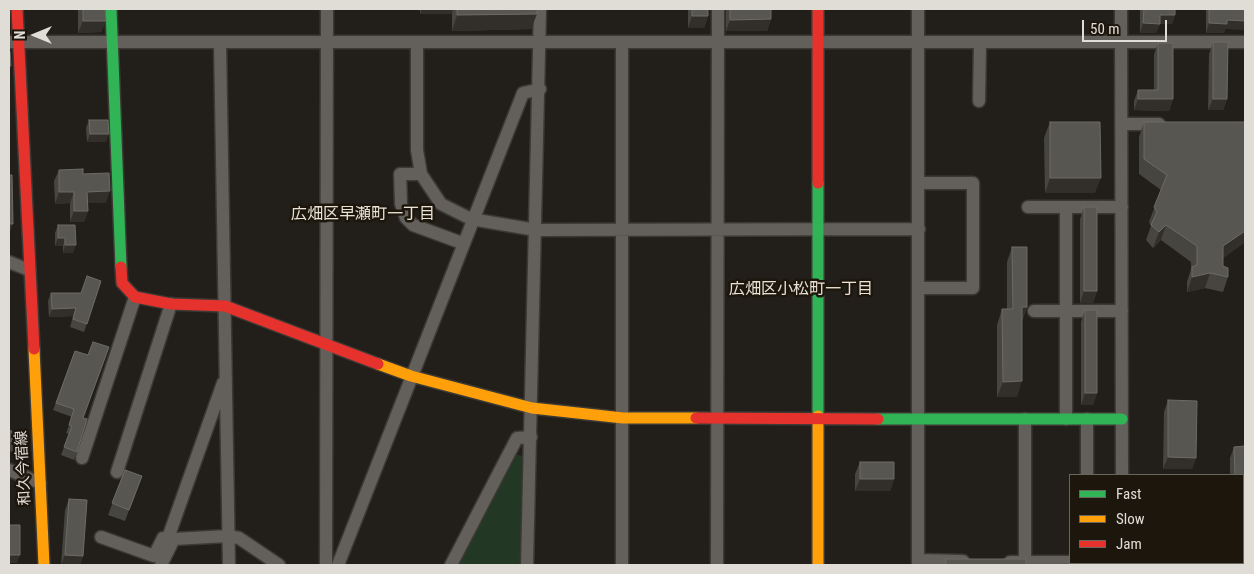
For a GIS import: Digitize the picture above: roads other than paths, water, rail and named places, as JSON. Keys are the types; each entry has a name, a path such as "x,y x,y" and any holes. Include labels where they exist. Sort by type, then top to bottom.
{"street":[{"name":"和久今宿線","path":"17,9 14,42 29,270 44,565"},
{"path":"111,9 122,283 135,298 171,304 225,306 411,376 532,408 623,418 1122,419"},
{"path":"326,565 327,9"},
{"path":"527,565 540,89 540,9"},
{"path":"717,565 718,9"},
{"path":"818,9 818,565"},
{"path":"918,9 918,563 976,561"},
{"path":"1122,9 1122,474"},
{"path":"14,42 1245,42"},
{"path":"220,42 229,565"},
{"path":"417,42 417,150 421,174 441,204 472,220 536,230 919,229"},
{"path":"622,43 622,565"},
{"path":"979,102 980,43"},
{"path":"338,565 522,93 540,89"},
{"path":"1122,124 1169,124"},
{"path":"421,174 400,174 401,204 406,218 413,225 462,243"},
{"path":"919,183 973,183 972,288 919,288"},
{"path":"1028,208 1122,208"},
{"path":"1066,208 1066,419"},
{"path":"9,262 29,270"},
{"path":"82,458 135,298"},
{"path":"117,472 171,304"},
{"path":"1034,312 1122,311"},
{"path":"161,565 226,373"},
{"path":"1026,419 1026,562"},
{"path":"1087,419 1087,474"},
{"path":"451,565 516,438 531,437"},
{"path":"9,470 40,483"},
{"path":"101,537 154,556 163,538 228,536 239,538 279,565"},
{"path":"996,562 1055,564 1069,562"}],"district":[{"name":"広畑区早瀬町一丁目","path":"363,215"},
{"name":"広畑区小松町一丁目","path":"801,290"}]}
